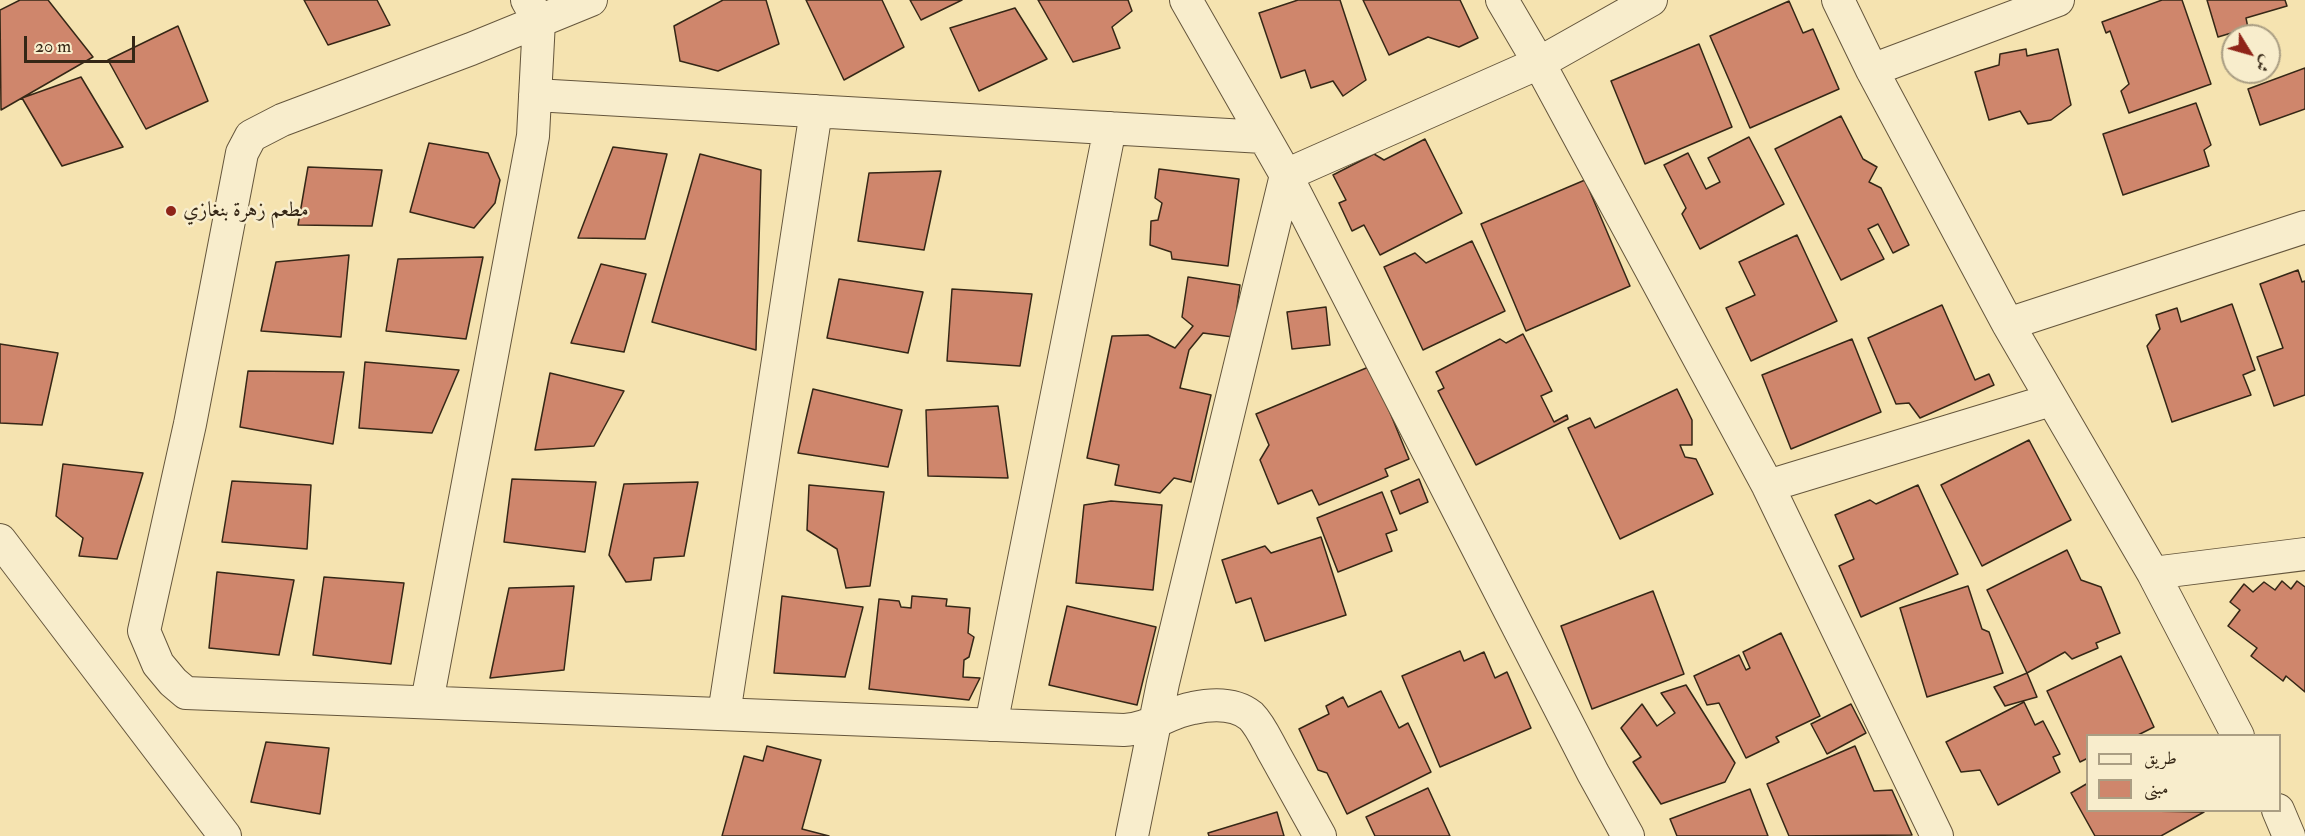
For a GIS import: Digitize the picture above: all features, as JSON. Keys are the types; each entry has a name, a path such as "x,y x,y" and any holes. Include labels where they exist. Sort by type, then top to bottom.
{"street":[{"path":"591,0 533,10 251,135 242,153 190,424 144,631 158,664 173,682 186,693 1124,730 1138,729 1188,709 1218,705 1237,709 1251,717 1320,836"},
{"path":"1186,0 1286,175 1593,773 1628,836"},
{"path":"1502,0 1539,63 1768,486 1937,836"},
{"path":"1286,175 1539,63 1651,0"},
{"path":"1838,0 1872,70 2008,324 2153,573 2237,734"},
{"path":"1872,70 2058,0"},
{"path":"427,702 533,136 535,95 533,10"},
{"path":"535,95 1263,137"},
{"path":"724,714 816,111"},
{"path":"991,725 1110,128"},
{"path":"1132,836 1163,683 1286,175"},
{"path":"2008,324 2305,227"},
{"path":"1768,486 2051,400"},
{"path":"0,540 225,836"},
{"path":"2153,573 2305,554"},
{"path":"2279,812 2289,836"}],"building":[{"path":"20,0 48,0 93,57 1,110 0,10"},
{"path":"304,0 377,0 390,25 328,45"},
{"path":"723,0 766,0 779,44 718,71 680,61 674,26"},
{"path":"806,0 882,0 904,47 844,80"},
{"path":"910,0 962,0 921,20"},
{"path":"1038,0 1128,0 1132,11 1112,27 1120,48 1073,62"},
{"path":"1298,0 1340,0 1366,80 1343,96 1333,81 1311,88 1305,70 1281,78 1259,13"},
{"path":"1363,0 1460,0 1478,38 1459,47 1428,37 1389,55"},
{"path":"2162,0 2182,0 2211,84 2129,113 2121,91 2129,84 2110,31 2106,33 2102,22"},
{"path":"2207,0 2285,0 2287,6 2246,18 2247,24 2221,24 2221,36 2218,37"},
{"path":"1789,1 1803,33 1813,29 1839,89 1750,128 1710,36"},
{"path":"1015,8 1047,59 979,91 950,28"},
{"path":"178,26 208,101 146,129 108,60"},
{"path":"1699,44 1732,127 1645,164 1611,81"},
{"path":"2026,49 2027,56 2058,49 2071,105 2051,120 2028,124 2020,111 1989,120 1975,72 1999,65 2000,54"},
{"path":"2305,68 2305,109 2260,125 2248,89 2262,84 2281,84 2281,77"},
{"path":"81,77 123,147 62,166 22,98"},
{"path":"2196,103 2211,145 2204,150 2209,166 2123,195 2103,134"},
{"path":"1841,116 1863,159 1877,167 1869,182 1881,188 1909,245 1893,253 1878,224 1868,229 1884,259 1841,280 1775,149"},
{"path":"1749,137 1784,204 1700,249 1682,214 1686,208 1664,165 1688,153 1706,189 1720,182 1708,158"},
{"path":"1425,139 1462,213 1380,255 1364,225 1352,231 1339,203 1346,200 1333,175 1374,154 1384,160"},
{"path":"429,143 488,153 500,180 495,203 474,228 410,212"},
{"path":"613,147 667,154 645,239 578,238"},
{"path":"700,154 761,170 756,350 652,322"},
{"path":"308,167 382,170 372,226 298,225"},
{"path":"1159,169 1239,179 1228,266 1172,259 1171,252 1150,245 1151,221 1158,220 1162,203 1155,198"},
{"path":"941,171 924,250 858,241 869,173"},
{"path":"1585,180 1630,286 1526,331 1481,224"},
{"path":"1797,235 1837,321 1751,361 1726,308 1755,295 1739,262"},
{"path":"1472,241 1505,311 1423,350 1384,267 1415,253 1426,263"},
{"path":"349,255 341,337 261,331 276,262"},
{"path":"483,257 466,339 386,331 398,259"},
{"path":"601,264 646,274 624,352 571,343"},
{"path":"2298,270 2302,282 2305,281 2305,395 2274,406 2257,357 2283,348 2260,284"},
{"path":"1188,277 1240,285 1233,337 1203,333 1189,350 1180,388 1211,395 1191,482 1174,478 1160,493 1115,485 1119,465 1087,458 1112,336 1148,335 1175,348 1193,326 1182,317"},
{"path":"839,279 923,292 908,353 827,338"},
{"path":"952,289 1032,294 1020,366 947,361"},
{"path":"2232,304 2255,370 2243,375 2251,395 2172,422 2147,346 2160,329 2156,315 2177,308 2181,322"},
{"path":"1942,305 1975,380 1989,374 1994,385 1920,418 1909,403 1896,404 1868,338"},
{"path":"1326,307 1330,345 1292,349 1287,312"},
{"path":"1523,334 1552,391 1541,396 1554,422 1567,415 1568,419 1476,465 1438,391 1444,388 1436,372 1500,339 1506,343"},
{"path":"1852,339 1881,412 1791,449 1762,375"},
{"path":"0,344 58,353 42,425 0,423"},
{"path":"365,362 459,370 432,433 359,428"},
{"path":"1371,366 1409,459 1385,469 1388,476 1319,505 1312,490 1278,504 1260,460 1269,445 1256,414"},
{"path":"248,371 344,372 333,444 240,427"},
{"path":"550,373 624,391 594,446 535,450"},
{"path":"813,389 902,410 888,467 798,453"},
{"path":"1677,389 1692,420 1692,445 1680,445 1685,457 1696,459 1713,494 1620,539 1568,428 1590,418 1595,428"},
{"path":"998,406 1008,478 928,476 926,410"},
{"path":"2029,440 2071,520 1982,566 1941,485"},
{"path":"63,464 143,473 117,559 79,556 83,538 56,516"},
{"path":"512,479 596,482 585,552 504,542"},
{"path":"1419,479 1428,502 1400,514 1391,491"},
{"path":"232,481 311,485 307,549 222,542"},
{"path":"698,482 684,556 654,558 651,580 626,582 609,555 624,484"},
{"path":"809,485 884,492 870,586 846,588 837,549 807,530"},
{"path":"1918,485 1958,574 1861,617 1839,566 1854,559 1835,515 1870,500 1876,504"},
{"path":"1382,492 1397,530 1386,534 1392,551 1338,572 1317,518"},
{"path":"1111,501 1162,505 1153,590 1076,583 1084,505"},
{"path":"1321,537 1346,615 1265,641 1251,598 1236,603 1222,560 1265,546 1271,553"},
{"path":"2067,550 2081,580 2101,587 2120,633 2096,643 2098,648 2072,659 2065,652 2027,673 1987,590"},
{"path":"217,572 294,580 279,655 209,648"},
{"path":"324,577 404,583 391,664 313,655"},
{"path":"2282,581 2291,589 2297,581 2305,587 2305,692 2286,676 2283,681 2251,656 2257,648 2228,626 2240,610 2230,602 2244,584 2253,592 2264,582 2275,590"},
{"path":"574,586 564,670 490,678 509,588"},
{"path":"1968,586 1982,629 1989,632 2003,673 1927,697 1900,608"},
{"path":"1653,591 1684,674 1592,709 1561,626"},
{"path":"782,596 863,607 845,677 774,673"},
{"path":"912,596 947,599 946,606 970,608 968,633 974,637 969,657 964,660 963,677 980,678 969,700 869,689 879,599 899,601 901,607 911,608"},
{"path":"1067,606 1156,627 1137,705 1049,685"},
{"path":"1781,633 1820,716 1776,737 1779,742 1746,758 1719,703 1707,705 1694,676 1739,655 1746,670 1750,668 1743,652"},
{"path":"1460,651 1464,661 1484,652 1495,678 1507,672 1531,728 1440,767 1402,676"},
{"path":"2121,656 2154,727 2140,734 2086,734 2086,759 2080,762 2047,691"},
{"path":"2027,673 2037,697 2005,706 1994,687"},
{"path":"1686,685 1735,763 1725,782 1661,804 1633,762 1641,757 1621,728 1642,704 1657,726 1675,713 1661,693"},
{"path":"1381,691 1399,728 1408,723 1431,772 1347,814 1327,773 1318,770 1299,729 1329,714 1326,706 1343,697 1348,707"},
{"path":"2024,702 2035,725 2043,721 2060,754 2053,757 2060,772 1998,805 1980,770 1961,772 1946,742"},
{"path":"1851,704 1866,733 1827,754 1811,724"},
{"path":"266,742 329,748 320,814 251,802"},
{"path":"767,746 821,760 802,829 829,836 722,836 744,756 763,761"},
{"path":"1855,746 1874,791 1892,790 1912,835 1789,836 1767,784"},
{"path":"2086,784 2086,812 2204,812 2161,836 2095,836 2071,793"},
{"path":"1428,788 1450,836 1375,836 1366,817"},
{"path":"1750,789 1768,836 1677,836 1670,819"},
{"path":"1277,812 1284,836 1209,836 1208,833"}],"place":[{"name":"مطعم زهرة بنغازي","path":"171,211"}]}
